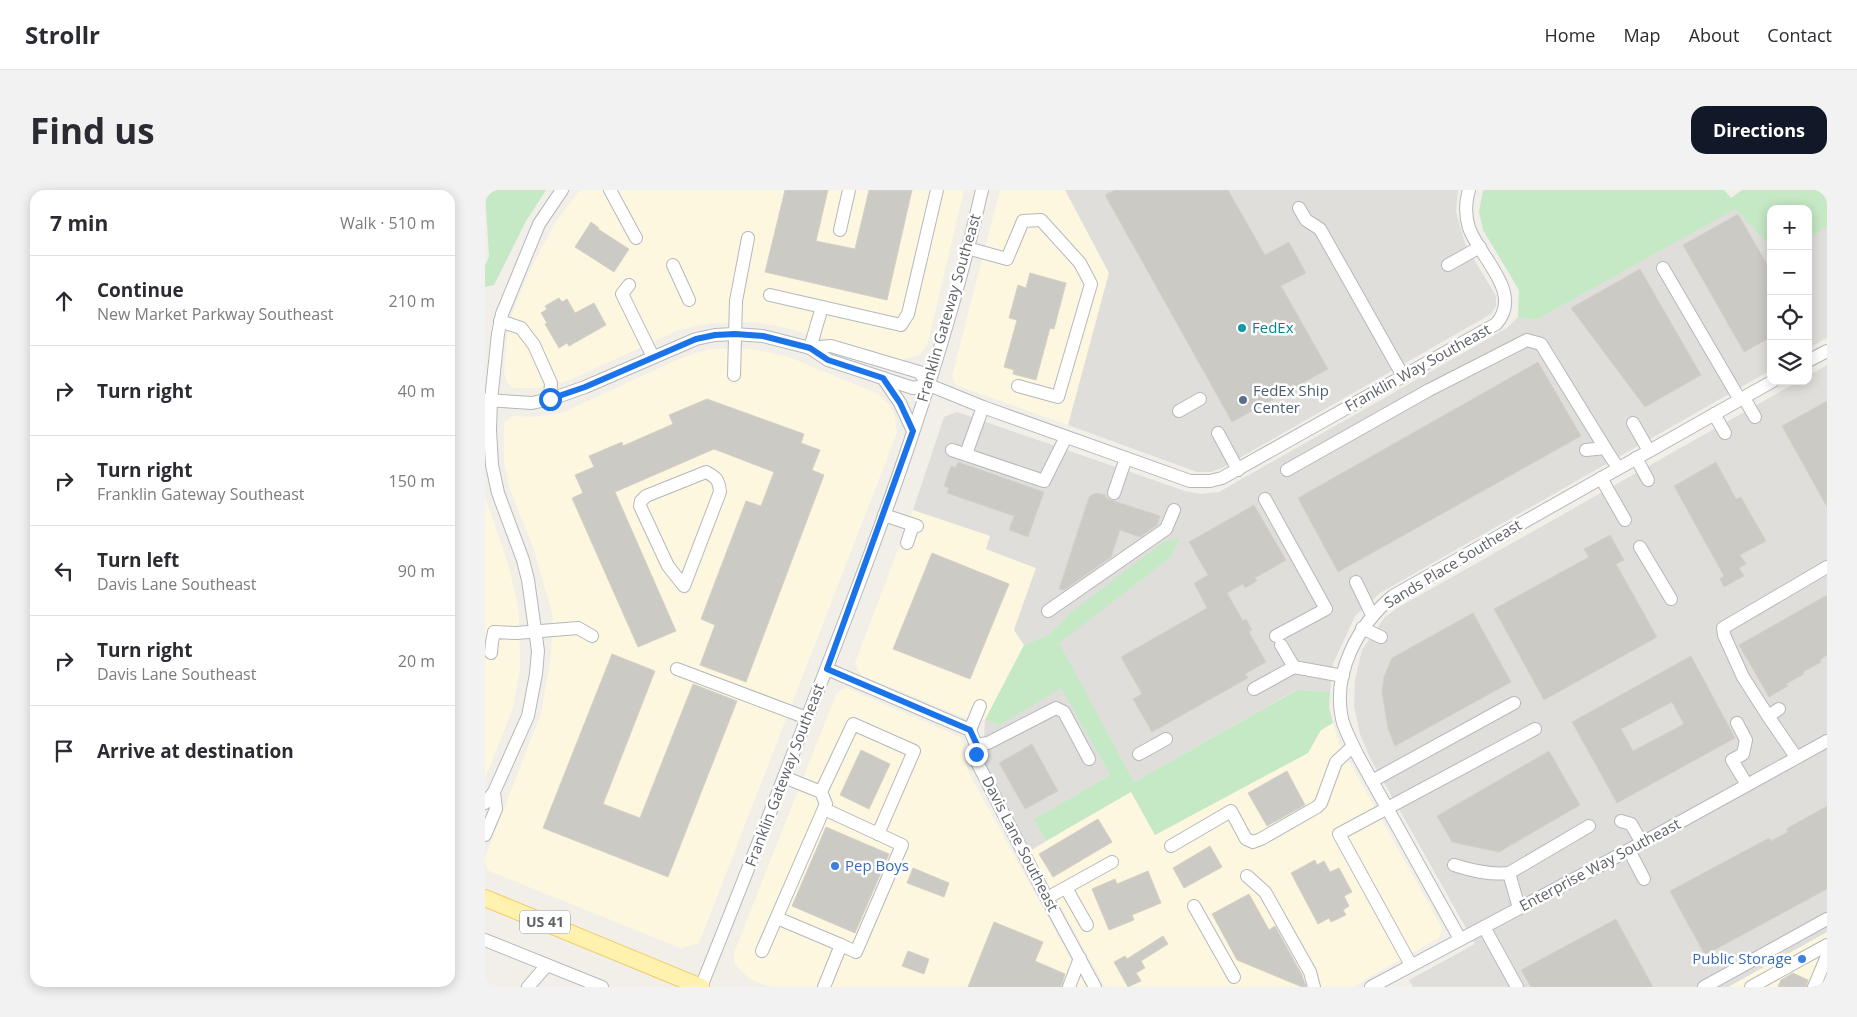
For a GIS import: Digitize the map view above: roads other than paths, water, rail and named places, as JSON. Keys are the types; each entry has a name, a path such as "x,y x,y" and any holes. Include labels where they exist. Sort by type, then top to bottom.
{"main road":[{"name":"US 41","path":"485,898 701,987"}],"street":[{"path":"485,803 494,792 528,716 536,674 538,651 527,574 498,493 492,465 488,400 502,314 539,224 562,190"},
{"path":"611,190 636,238"},
{"path":"840,230 849,190"},
{"path":"770,295 901,325 908,314 937,190"},
{"name":"Franklin Gateway Southeast","path":"701,987 827,669 884,515 929,385 955,296 981,190"},
{"name":"Franklin Way Southeast","path":"929,385 983,407 1191,481 1211,481 1222,478 1496,324 1503,317 1506,298 1503,288 1470,229 1466,213 1469,190"},
{"path":"1299,208 1306,220 1320,229 1403,376"},
{"path":"967,248 1007,260 1023,221 1041,220 1080,264 1091,284 1058,397 1017,386"},
{"path":"734,375 736,301 749,238"},
{"path":"1448,265 1480,247"},
{"path":"673,265 689,300"},
{"path":"1663,268 1742,399 1755,417"},
{"path":"629,285 621,294 653,357"},
{"path":"810,348 822,307"},
{"path":"500,321 521,328 534,345 551,383 550,399"},
{"path":"488,400 532,403 550,399 585,387 696,339 715,335 735,334 763,336 810,348 828,360 913,388 929,385 919,372 831,346 810,348"},
{"path":"1287,470 1429,390 1527,340 1541,344 1618,468"},
{"path":"1812,359 1827,351"},
{"path":"883,378 900,403 913,431"},
{"name":"Sands Place Southeast","path":"1460,939 1353,746 1342,718 1341,704 1345,665 1357,636 1372,615 1393,596 1767,384"},
{"path":"1179,411 1199,399"},
{"path":"966,454 983,407"},
{"path":"1714,414 1725,434"},
{"path":"1633,423 1649,451"},
{"path":"1218,433 1238,470"},
{"path":"951,450 1044,481 1066,437"},
{"path":"1586,450 1605,448"},
{"path":"1119,492 1126,458"},
{"path":"1636,458 1648,480"},
{"path":"706,472 715,476 719,482 720,492 684,586 669,566 643,513 640,506 641,501 647,496 706,472"},
{"path":"1601,478 1625,520"},
{"path":"1265,499 1301,575 1326,609 1279,640 1294,667"},
{"path":"1049,611 1166,529 1174,510"},
{"path":"884,515 915,526 907,543"},
{"path":"1640,547 1671,600"},
{"path":"1796,758 1774,712 1743,677 1724,635 1723,628 1827,567"},
{"path":"1356,582 1372,615"},
{"path":"491,653 491,642 494,632 516,633 578,628 592,636"},
{"path":"1362,628 1381,638"},
{"path":"1254,690 1294,667 1343,676"},
{"path":"827,669 970,730 980,706"},
{"path":"677,670 807,718"},
{"path":"1372,781 1514,703"},
{"path":"977,745 988,743 1056,708 1064,712 1089,759"},
{"path":"1737,723 1746,740 1743,754 1732,760 1747,785"},
{"path":"821,792 853,724 914,752 878,834"},
{"path":"1411,965 1339,834 1535,729"},
{"name":"Davis Lane Southeast","path":"970,730 977,745 978,764 1095,987"},
{"path":"1139,754 1167,739"},
{"name":"Enterprise Way Southeast","path":"1371,987 1642,843 1827,741"},
{"path":"1171,846 1231,811 1246,839 1253,842 1261,839 1317,808 1321,803 1336,762 1353,746"},
{"path":"762,951 823,810 825,799 821,792 785,777"},
{"path":"485,835 496,809 494,792"},
{"path":"777,918 856,952 902,845 823,810"},
{"path":"1621,821 1631,824 1642,843"},
{"path":"1454,866 1497,874 1509,873 1589,826"},
{"path":"1629,850 1644,879"},
{"path":"1047,898 1112,862"},
{"path":"1509,873 1519,908"},
{"path":"1247,876 1265,892 1310,972 1314,987"},
{"path":"1066,888 1087,925"},
{"path":"1194,906 1234,977"},
{"path":"1704,987 1827,919"},
{"path":"1484,926 1517,987"},
{"path":"485,940 602,987"},
{"path":"824,987 841,945"},
{"path":"1751,987 1827,945"},
{"path":"1814,987 1827,956"},
{"path":"1069,987 1079,958"},
{"path":"528,987 547,965"},
{"path":"1772,987 1778,972"}],"place":[{"name":"FedEx","path":"1242,328"},
{"name":"FedEx Ship Center","path":"1243,400"},
{"name":"Pep Boys","path":"835,866"},
{"name":"Public Storage","path":"1802,959"}]}
